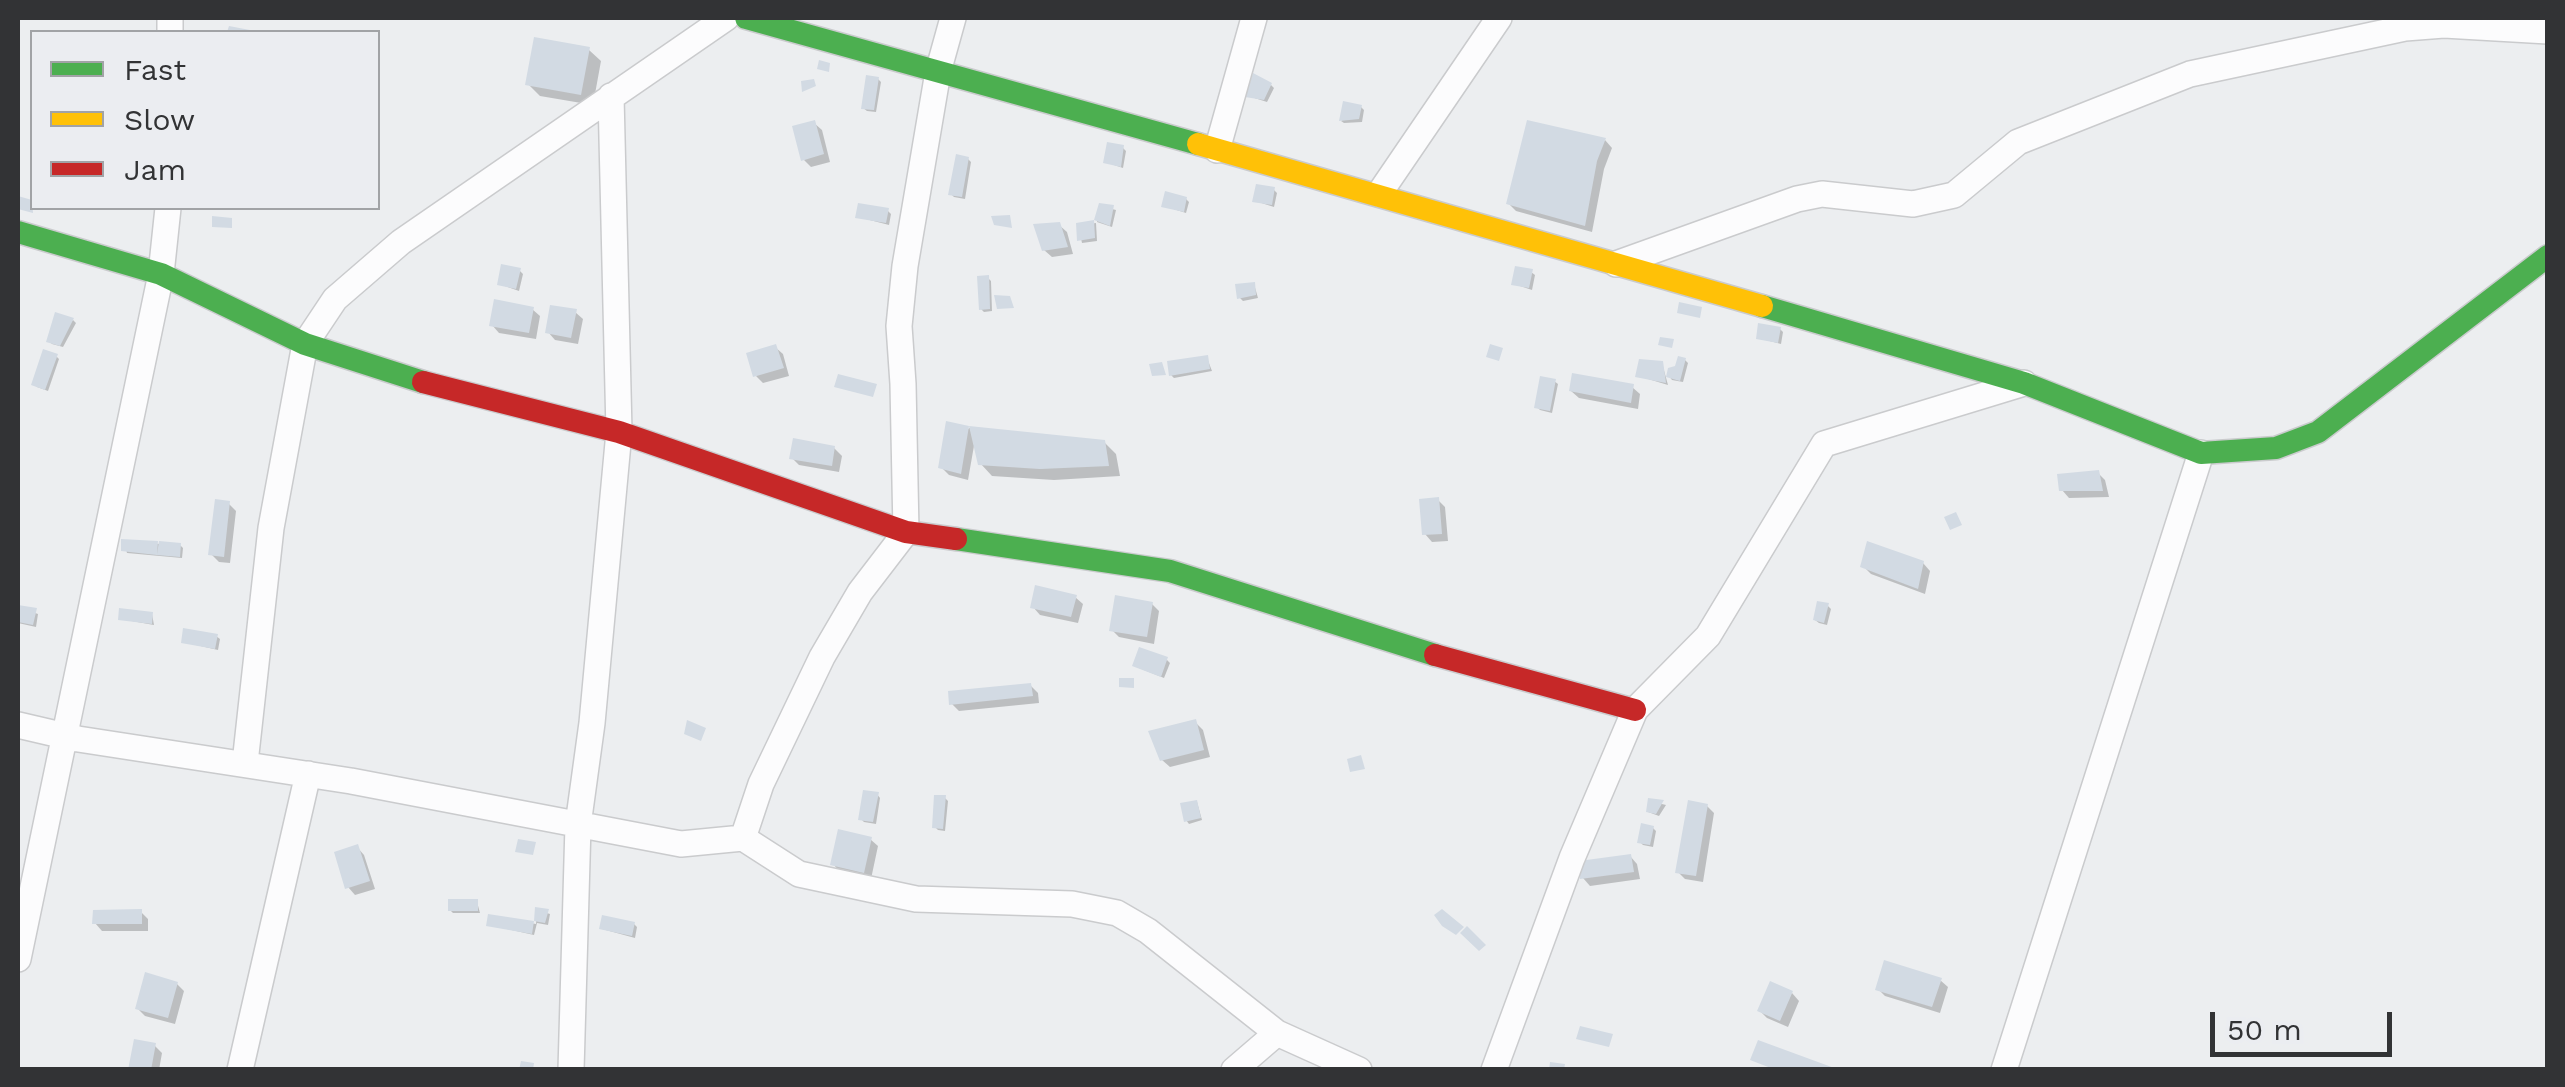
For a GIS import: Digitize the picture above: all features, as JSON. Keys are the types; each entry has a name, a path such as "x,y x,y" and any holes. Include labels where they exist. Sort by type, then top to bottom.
{"street":[{"path":"245,764 271,528 305,344 335,298 400,242 726,18"},
{"path":"746,18 1379,194 2024,383 2202,452 2276,448 2318,432 2548,256"},
{"path":"743,838 761,784 822,656 860,592 906,532 904,384 899,326 904,266 938,72 953,18"},
{"path":"1217,150 1254,18"},
{"path":"1379,194 1500,18"},
{"path":"1616,264 1797,199 1840,194 1868,201 1913,204 1954,195 2018,142 2190,74 2405,28 2444,25 2548,31"},
{"path":"572,1070 578,825 592,723 618,432 612,96"},
{"path":"18,959 161,274 168,210"},
{"path":"18,232 161,274 305,344 407,378 618,432 906,532 1170,572 1419,651 1635,710"},
{"path":"1494,1070 1572,858 1635,710 1708,636 1824,444 2024,383"},
{"path":"2004,1070 2202,452"},
{"path":"18,725 308,774 680,844 743,838 799,874 916,899 1072,904 1117,913 1148,931 1278,1033 1359,1070"},
{"path":"240,1070 308,774"},
{"path":"1234,1070 1278,1033"}],"building":[{"path":"534,37 590,47 581,95 525,85"},
{"path":"819,60 830,63 829,72 817,69"},
{"path":"1253,73 1272,83 1264,100 1245,97"},
{"path":"866,75 879,77 874,110 861,109"},
{"path":"814,79 816,86 802,92 801,81"},
{"path":"1343,101 1362,105 1359,119 1339,121"},
{"path":"815,120 824,154 801,161 792,126"},
{"path":"1527,120 1606,138 1597,161 1585,226 1506,204"},
{"path":"1107,142 1124,145 1121,167 1103,163"},
{"path":"956,154 969,157 962,197 948,195"},
{"path":"1256,184 1275,187 1272,205 1252,202"},
{"path":"1165,191 1187,197 1184,212 1161,207"},
{"path":"18,196 30,199 33,213 18,209"},
{"path":"858,203 889,208 886,223 855,218"},
{"path":"1099,203 1114,205 1110,226 1094,220"},
{"path":"1010,215 1012,228 994,225 991,216"},
{"path":"212,216 232,218 232,228 212,227"},
{"path":"1094,220 1095,238 1077,241 1076,223"},
{"path":"1060,222 1068,247 1042,251 1033,224"},
{"path":"501,264 521,268 516,289 497,285"},
{"path":"1515,266 1533,269 1529,288 1511,285"},
{"path":"989,275 990,309 979,310 977,276"},
{"path":"1255,282 1256,295 1237,299 1235,284"},
{"path":"994,295 1010,296 1014,308 997,309"},
{"path":"494,299 534,307 529,333 489,326"},
{"path":"1679,302 1702,307 1700,318 1677,313"},
{"path":"550,305 577,309 571,338 545,333"},
{"path":"55,312 74,318 60,346 46,342"},
{"path":"1758,323 1781,327 1778,343 1756,339"},
{"path":"1660,337 1674,339 1672,348 1658,345"},
{"path":"776,344 784,368 753,377 746,353"},
{"path":"1490,344 1503,348 1499,361 1486,357"},
{"path":"43,349 58,354 45,390 31,385"},
{"path":"1208,355 1210,369 1169,376 1167,361"},
{"path":"1678,356 1686,358 1680,381 1666,377"},
{"path":"1639,359 1663,361 1666,383 1635,377"},
{"path":"1162,362 1166,375 1152,376 1149,364"},
{"path":"1572,373 1634,384 1631,403 1569,391"},
{"path":"838,374 877,384 873,397 834,387"},
{"path":"1540,376 1556,379 1550,411 1534,408"},
{"path":"946,421 969,426 961,474 938,468"},
{"path":"969,426 1105,440 1109,466 1040,469 978,465"},
{"path":"793,438 835,446 832,466 789,459"},
{"path":"2099,470 2103,491 2059,491 2057,474"},
{"path":"1439,497 1442,534 1422,535 1419,499"},
{"path":"215,499 230,501 224,557 208,555"},
{"path":"1956,512 1962,525 1950,530 1944,517"},
{"path":"121,539 158,541 157,555 121,551"},
{"path":"159,541 181,543 180,557 157,555"},
{"path":"1867,541 1924,561 1918,589 1860,567"},
{"path":"1035,585 1077,595 1071,617 1030,608"},
{"path":"1115,595 1153,602 1147,637 1109,631"},
{"path":"1817,601 1829,603 1824,623 1813,620"},
{"path":"18,605 37,608 33,625 18,622"},
{"path":"119,608 153,612 152,624 118,620"},
{"path":"183,628 218,634 215,649 181,643"},
{"path":"1139,647 1168,657 1161,677 1132,666"},
{"path":"1119,678 1134,678 1134,688 1119,687"},
{"path":"1031,683 1033,696 949,705 948,691"},
{"path":"1196,719 1204,750 1160,761 1148,731"},
{"path":"687,720 706,728 701,741 684,734"},
{"path":"1361,755 1365,769 1350,772 1347,759"},
{"path":"863,790 879,792 873,822 858,820"},
{"path":"934,795 946,795 943,829 932,828"},
{"path":"1648,798 1664,800 1656,814 1646,812"},
{"path":"1197,800 1201,818 1184,822 1180,803"},
{"path":"1688,800 1708,804 1696,876 1675,873"},
{"path":"1641,823 1654,826 1650,845 1637,843"},
{"path":"838,829 872,837 864,873 830,865"},
{"path":"518,839 536,842 533,855 515,852"},
{"path":"358,844 370,881 345,889 334,852"},
{"path":"1631,854 1634,872 1580,879 1579,861"},
{"path":"448,899 478,899 478,911 448,911"},
{"path":"535,907 549,909 545,923 534,921"},
{"path":"142,909 142,924 92,924 93,910"},
{"path":"1442,909 1464,927 1456,935 1434,915"},
{"path":"488,914 534,921 532,934 486,926"},
{"path":"602,915 635,922 632,936 599,929"},
{"path":"1467,926 1486,945 1479,951 1460,933"},
{"path":"1884,960 1942,978 1932,1007 1875,990"},
{"path":"145,972 178,982 168,1018 135,1009"},
{"path":"1770,981 1793,991 1780,1021 1757,1011"},
{"path":"1580,1026 1613,1034 1609,1047 1576,1039"},
{"path":"134,1039 156,1043 151,1070 128,1070"},
{"path":"1758,1040 1837,1070 1776,1070 1750,1060"},
{"path":"521,1061 534,1063 533,1070 519,1070"},
{"path":"1550,1062 1565,1064 1564,1070 1549,1070"}],"traffic: fast":[{"path":"746,18 1198,144"},
{"path":"18,232 161,274 305,344 423,382"},
{"path":"1762,306 2024,383 2201,453 2276,448 2318,432 2548,256"},
{"path":"956,539 1170,571 1435,655"}],"traffic: slow":[{"path":"1198,144 1762,306"}],"traffic: jam":[{"path":"423,382 619,432 906,532 956,539"},
{"path":"1435,655 1635,710"}]}
